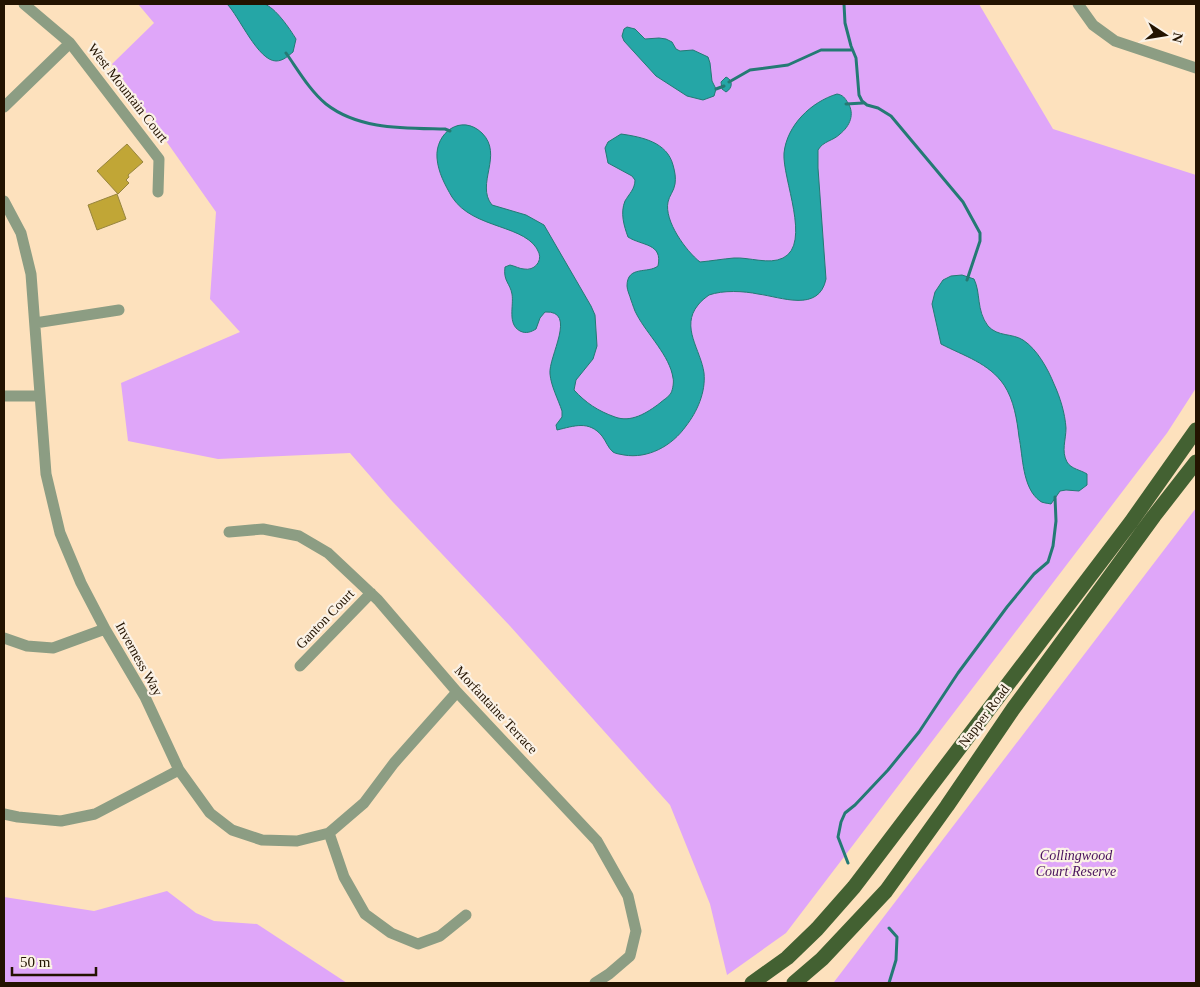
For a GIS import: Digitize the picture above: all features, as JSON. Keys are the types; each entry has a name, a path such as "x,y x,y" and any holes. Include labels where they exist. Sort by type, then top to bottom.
{"main road":[{"name":"Napper Road","path":"752,983 787,958 817,929 854,886 1131,522 1196,430"},
{"name":"Napper Road","path":"794,983 822,959 886,891 942,814 1013,709 1154,516 1196,462"}],"street":[{"name":"West Mountain Court","path":"24,4 70,43 159,159 158,192"},
{"path":"1078,4 1094,25 1115,41 1196,68"},
{"name":"West Mountain Court","path":"4,107 70,43"},
{"name":"Inverness Way","path":"4,201 21,233 31,274 46,474 60,533 81,583 105,630 145,697 178,770 210,812 232,830 262,840 296,841 328,833 364,803 394,763 457,692"},
{"path":"34,323 119,310"},
{"path":"4,396 40,396"},
{"name":"Morfantaine Terrace","path":"229,532 263,529 299,536 328,553 371,593 457,692 597,841 628,896 636,931 630,956 610,974 595,983"},
{"name":"Ganton Court","path":"300,666 371,593"},
{"path":"4,638 27,646 52,648 105,630"},
{"path":"4,814 18,818 61,821 95,814 178,770"},
{"path":"328,833 344,877 365,914 391,932 418,944 440,936 466,915"}],"green space":[{"path":"138,4 979,4 1053,129 1196,175 1196,388 1167,433 786,933 727,975 710,904 670,805 510,626 391,500 350,453 218,459 128,441 121,383 240,332 210,299 216,212 112,64 154,23"},
{"name":"Collingwood Court Reserve","path":"1196,508 1196,983 833,983 834,982"},
{"path":"167,891 196,913 214,921 257,924 347,983 4,983 4,897 94,911"}],"water":[{"path":"255,3 264,4 273,9 296,39 293,52 285,58 276,61 262,54 227,4"},
{"path":"627,27 635,29 645,39 666,39 672,42 676,49 680,51 693,50 708,57 712,81 716,89 714,96 703,100 687,96 656,76 624,41 622,36 624,29"},
{"path":"726,77 730,80 731,84 726,92 722,89 721,82"},
{"path":"837,94 847,101 851,116 849,124 844,131 818,150 826,279 822,290 816,296 798,300 788,300 752,293 721,292 709,295 702,301 693,313 691,330 704,373 702,394 694,414 686,426 674,440 659,450 633,456 618,454 611,450 597,431 587,426 557,430 556,425 562,417 562,411 550,374 561,326 559,318 555,313 545,312 540,318 536,329 524,332 516,328 512,319 512,294 505,276 505,267 510,265 522,269 534,267 538,263 539,253 533,244 524,237 473,216 461,208 452,197 440,173 437,158 437,149 445,134 458,126 466,125 474,127 482,133 488,142 490,151 486,188 492,205 526,215 544,225 595,315 597,346 593,359 576,380 574,390 588,403 603,412 621,419 627,419 639,416 655,407 667,397 672,391 673,379 668,362 641,322 627,289 630,275 658,266 659,259 657,253 650,246 628,237 624,224 623,210 635,180 632,176 608,163 605,148 608,142 621,134 637,137 653,142 670,157 675,182 668,202 669,218 677,235 700,262 734,258 765,261 777,260 783,258 791,250 795,239 794,210 785,164 784,153 786,143 795,124 802,116 818,103"},
{"path":"962,275 974,279 980,308 988,326 996,332 1019,338 1028,344 1037,354 1052,378 1065,422 1065,458 1071,466 1087,474 1087,485 1079,491 1060,491 1051,504 1041,502 1034,495 1026,480 1014,410 1004,385 998,377 984,366 941,344 932,304 935,292 943,280 951,276"}],"building":[{"path":"127,144 143,162 128,175 129,177 126,180 129,183 118,194 97,171"},
{"path":"117,194 126,219 97,230 88,205"}],"waterway":[{"path":"844,4 845,23 856,58 859,95 862,101 891,116 963,202 980,233 980,241 967,280"},
{"path":"729,82 750,70 788,65 821,50 852,50"},
{"path":"286,53 304,80 326,104 353,119 398,128 445,129 450,131"},
{"path":"716,89 724,86"},
{"path":"846,104 863,103"},
{"path":"848,863 838,837 845,813 888,770 919,732 958,673 1007,607 1034,574 1048,562 1053,546 1056,521 1055,497"},
{"path":"889,928 897,937 896,960 889,983"}]}
